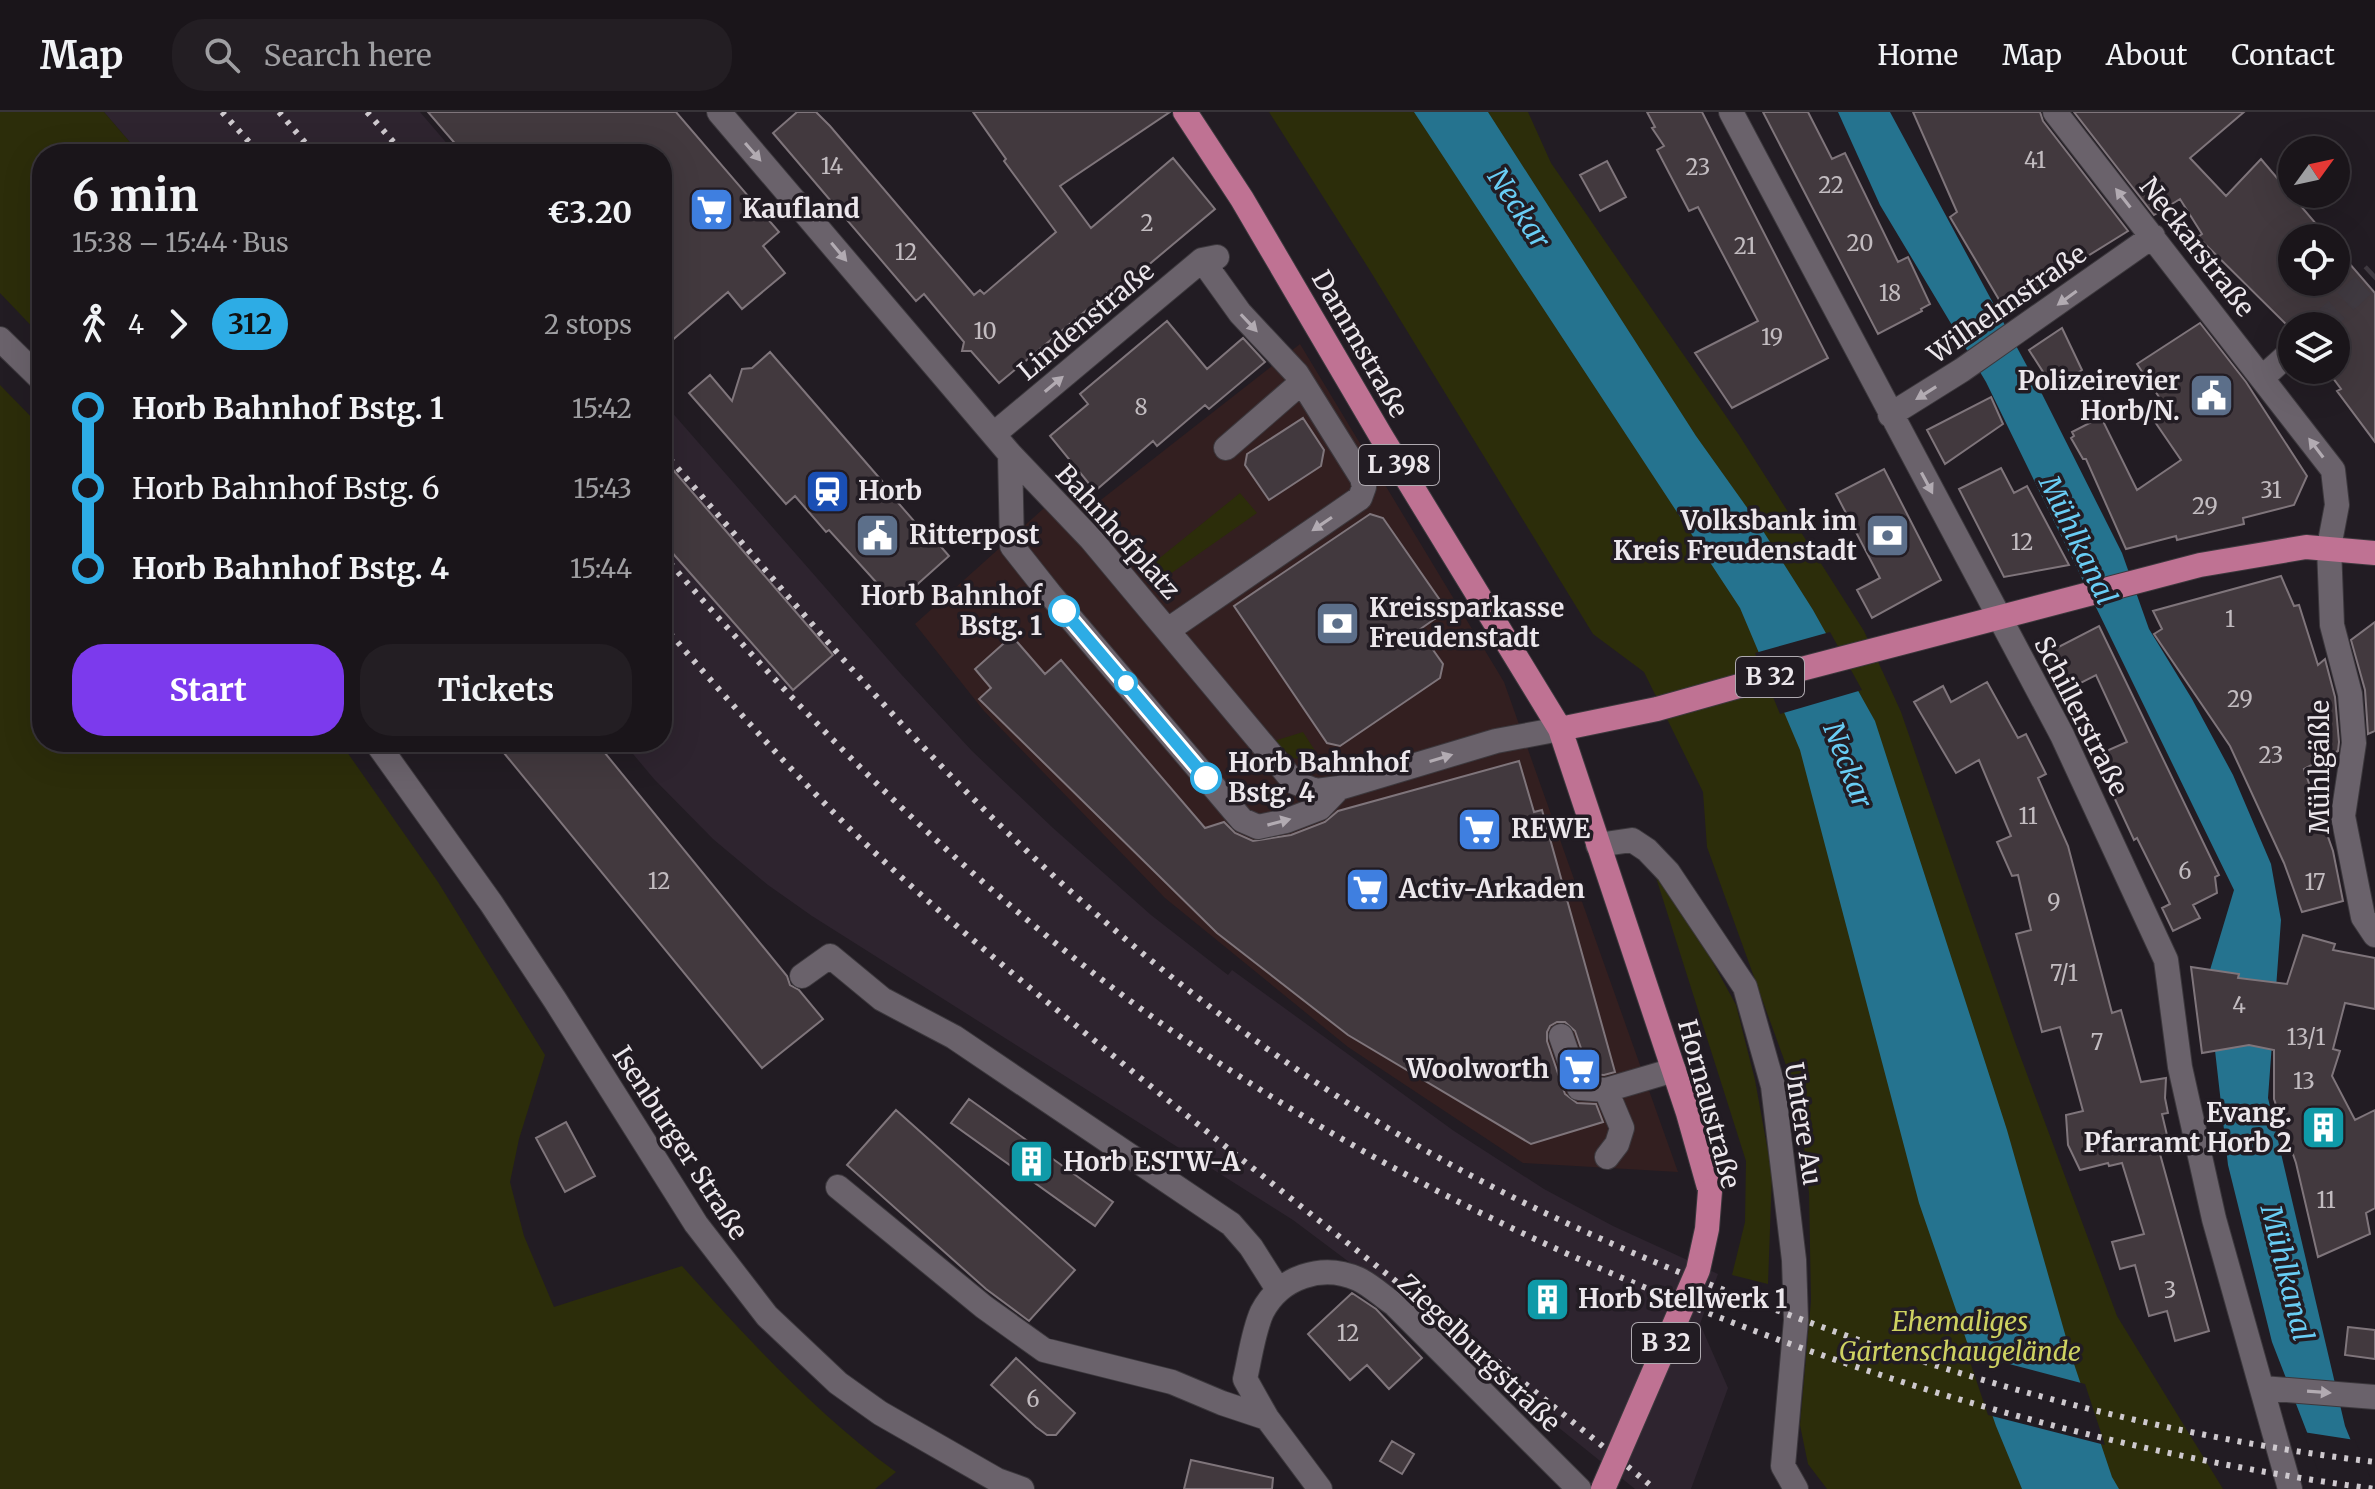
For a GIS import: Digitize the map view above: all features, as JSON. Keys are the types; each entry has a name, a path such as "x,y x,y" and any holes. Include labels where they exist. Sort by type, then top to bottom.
{"main road":[{"name":"Dammstraße","path":"1185,112 1242,199 1389,449 1560,729"},
{"name":"B 32","path":"1560,729 1654,710 2200,565 2306,547 2375,553"},
{"name":"Hornaustraße","path":"1560,729 1674,1070 1710,1191 1707,1229 1698,1270 1603,1489"}],"street":[{"name":"Bahnhofplatz","path":"719,112 1010,454 1091,539 1275,761 1294,782 1308,789"},
{"name":"Schillerstraße","path":"1731,112 2062,735 2166,960 2180,1067 2214,1219 2247,1339 2274,1389 2290,1489"},
{"name":"Neckarstraße","path":"2055,112 2333,470 2337,505 2329,547"},
{"name":"Wilhelmstraße","path":"1890,415 2024,328 2153,236"},
{"name":"Lindenstraße","path":"994,434 1210,259 1240,313 1302,382"},
{"path":"0,339 32,370"},
{"path":"2262,378 2278,364"},
{"path":"1168,630 1360,498 1364,487 1362,478 1302,382 1226,448"},
{"path":"1010,454 1012,546 1242,820 1258,827 1286,821 1320,808 1339,788"},
{"path":"1059,507 1082,553 1274,785 1308,789 1339,788 1496,741 1560,729"},
{"name":"Mühlgäßle","path":"2329,547 2332,625 2350,694 2354,743 2343,816 2363,917 2375,935"},
{"name":"Isenburger Straße","path":"383,752 491,903 696,1224 767,1316 838,1383 880,1413 997,1480 1022,1489"},
{"name":"Untere Au","path":"1598,845 1632,840 1647,850 1668,872 1745,987 1773,1086 1794,1260 1796,1320 1783,1466 1796,1489"},
{"path":"802,976 830,956 882,999 954,1037 1231,1224 1251,1247 1277,1288 1261,1315 1245,1379 1267,1418 1320,1489"},
{"path":"1561,1036 1579,1088 1606,1090 1674,1070"},
{"path":"1606,1090 1622,1128 1617,1144 1607,1157"},
{"path":"838,1187 984,1307 1044,1350 1172,1382 1267,1418"},
{"name":"Ziegelburgstraße","path":"1277,1288 1320,1272 1342,1273 1371,1287 1403,1314 1579,1489"},
{"path":"2274,1389 2363,1396"}],"shaded area":[{"path":"104,112 420,112 447,144 131,144"},
{"path":"1300,344 1504,682 1678,1172 1523,1163 1348,1047 1165,898 984,711 915,624 1062,492 1088,510"},
{"path":"672,412 972,751 1151,915 1228,975 1232,970 1454,1131 1544,1189 1613,1226 1718,1274 1700,1324 1728,1388 1691,1489 1635,1489 1401,1301 1293,1220 812,916 768,885 713,839 631,752 672,752"}],"green space":[{"path":"0,112 104,112 131,144 32,144 32,327 0,293"},
{"name":"Ehemaliges Gartenschaugelände","path":"1269,112 1528,112 1551,163 1739,435 1864,631 1901,712 2015,1042 2117,1316 2223,1489 1827,1489 1808,1464 1800,1425 1811,1301 1809,1193 1799,1101 1707,847 1703,792 1644,672 1593,634"},
{"path":"0,385 32,418 32,752 347,752 438,882 545,1055 519,1139 510,1182 524,1236 554,1307 682,1266 810,1400 896,1472 875,1489 0,1489"},
{"path":"1240,493 1257,513 1163,579 1151,565"},
{"path":"1303,732 1323,763 1293,758 1274,741"},
{"path":"1653,868 1711,959 1736,1005 1755,1080 1772,1174 1768,1284 1732,1275 1745,1222 1746,1161"}],"water":[{"name":"Neckar","path":"1414,112 1488,112 1696,436 1758,523 1813,610 1875,721 2007,1130 2071,1355 2112,1477 2119,1489 2022,1489 1996,1426 1919,1203 1800,750 1740,608"},
{"name":"Mühlkanal","path":"1838,112 1890,112 2040,390 2122,553 2149,629 2233,775 2271,864 2281,920 2268,1098 2345,1426 2367,1480 2329,1489 2272,1342 2228,1165 2207,980 2234,890 1986,382 1880,205"}],"pier":[{"path":"1830,632 1862,690 1780,714 1755,653"},
{"path":"1967,1353 2085,1384 2105,1445 1988,1415"},
{"path":"2303,1432 2355,1440 2375,1489 2325,1489"}],"building":[{"name":"Kaufland","path":"428,112 676,112 779,232 763,246 785,273 742,309 728,292 672,340 672,144 455,144"},
{"path":"797,112 816,112 830,126 974,295 980,290 984,294 1056,232 973,112 1170,112 1060,186 1091,228 1173,158 1215,209 1121,288 1118,284 999,383 971,351 962,351 964,342 924,294 916,301 773,133"},
{"path":"1647,112 1702,112 1828,358 1732,408 1695,353 1758,321 1698,207 1689,211 1657,150 1664,146 1652,128 1655,127"},
{"path":"1763,112 1808,112 1832,159 1845,153 1898,262 1908,257 1930,304 1922,311 1878,334"},
{"path":"1913,112 2040,112 2043,121 2128,231 2004,308 1950,217 1957,212"},
{"path":"2074,112 2244,112 2190,158 2226,196 2261,159 2278,179 2278,208 2303,208 2316,224 2278,224 2278,296 2350,296 2350,264 2375,293 2375,442 2337,391 2341,389 2337,384 2350,384 2350,312 2278,312 2278,316 2198,237 2202,234 2180,199 2154,215"},
{"path":"1607,161 1626,197 1600,211 1580,175"},
{"path":"1167,321 1207,369 1243,338 1265,362 1209,409 1205,405 1157,446 1153,441 1095,491 1050,436 1088,404 1080,394"},
{"path":"2200,323 2246,382 2307,476 2294,505 2243,518 2244,524 2126,549 2086,459 2083,459 2071,438 2074,436 2072,432 2101,417 2137,490 2181,460 2153,419 2167,409 2137,364"},
{"path":"2062,328 2082,370 2054,389 2029,350"},
{"path":"770,352 927,536 930,534 949,556 892,607 873,585 876,582 829,530 826,532 795,496 786,504 689,393 710,375 732,401 742,369 752,368"},
{"path":"1991,397 2003,424 1945,464 1927,430"},
{"path":"1303,418 1324,450 1321,466 1269,500 1245,465 1247,454"},
{"path":"2001,468 2014,493 2027,486 2069,565 2004,577 1959,489"},
{"path":"672,469 833,655 793,690 672,552"},
{"name":"Volksbank im Kreis Freudenstadt","path":"1884,469 1941,580 1872,618 1857,590 1880,578 1836,494"},
{"name":"Kreissparkasse Freudenstadt","path":"1370,514 1383,518 1442,603 1439,616 1419,630 1443,664 1440,678 1340,746 1327,743 1234,606"},
{"path":"2281,576 2294,606 2299,605 2318,665 2325,659 2335,697 2339,742 2338,751 2304,769 2333,851 2343,901 2302,912 2284,863 2230,746 2154,634 2162,629 2153,611"},
{"path":"2375,622 2375,731 2368,734 2365,690 2351,640"},
{"path":"2099,626 2219,875 2215,877 2217,893 2193,905 2200,918 2173,931 2162,908 2170,904 2137,838 2134,840 2095,756 2127,742 2096,675 2061,693 2043,655"},
{"name":"Activ-Arkaden","path":"1012,636 1045,674 1061,660 1205,828 1224,822 1235,833 1253,841 1291,835 1325,822 1338,811 1519,761 1534,812 1542,810 1615,1072 1590,1074 1575,1031 1565,1022 1550,1026 1547,1041 1565,1094 1577,1103 1596,1104 1603,1122 1531,1144 1348,1035 1217,933 979,699 991,688 975,669"},
{"path":"1987,682 2018,738 2026,734 2046,774 2038,778 2068,846 2112,1013 2121,1010 2141,1082 2166,1078 2168,1113 2162,1114 2171,1152 2160,1154 2209,1331 2175,1341 2167,1311 2149,1316 2135,1265 2120,1269 2112,1242 2144,1234 2122,1163 2080,1170 2068,1145 2066,1115 2083,1111 2060,1027 2042,1032 2016,934 2031,930 2018,875 2012,876 1997,842 2011,836 1979,760 1956,773 1914,702 1943,686 1951,702"},
{"path":"503,752 604,752 787,976 790,985 799,990 823,1019 762,1068"},
{"path":"2303,935 2335,944 2333,950 2375,958 2375,1009 2345,1003 2333,1049 2340,1051 2332,1076 2355,1120 2375,1110 2375,1208 2366,1213 2370,1234 2318,1257 2296,1163 2274,1099 2274,1050 2249,1045 2202,1053 2191,967 2239,974 2238,978 2287,984"},
{"name":"Horb ESTW-A","path":"969,1099 1113,1202 1095,1226 951,1123"},
{"path":"896,1110 1075,1270 1029,1321 986,1289 847,1165"},
{"path":"566,1122 595,1176 565,1192 536,1138"},
{"path":"1352,1293 1376,1309 1422,1358 1389,1389 1367,1365 1350,1380 1308,1334"},
{"path":"2348,1327 2375,1330 2375,1359 2345,1355"},
{"path":"1016,1358 1075,1413 1056,1435 1047,1435 1036,1427 991,1385"},
{"path":"1392,1441 1414,1454 1402,1474 1380,1461"},
{"path":"1191,1460 1273,1478 1272,1489 1184,1489"}],"tunnel":[{"path":"2334,312 2375,274"}],"railway":[{"path":"222,112 251,144"},
{"path":"279,112 306,144"},
{"path":"367,112 395,144"},
{"path":"672,462 886,707 1029,853 1130,943 1238,1028 1409,1141 1513,1197 1649,1260 1902,1354 2034,1395 2169,1428 2375,1462"},
{"path":"672,565 749,652 885,792 1031,923 1114,989 1200,1050 1379,1160 1472,1209 1664,1295 1763,1334 1912,1385 2141,1447 2375,1489"},
{"path":"672,635 806,785 867,846 956,925 1197,1124 1655,1489"}],"bus line":[{"name":"312","path":"1064,611 1206,778"}],"place":[{"name":"Kaufland","path":"711,209"},
{"name":"Polizeirevier Horb/N.","path":"2211,396"},
{"name":"Horb","path":"827,491"},
{"name":"Ritterpost","path":"878,535"},
{"name":"Volksbank im Kreis Freudenstadt","path":"1888,536"},
{"name":"Horb Bahnhof Bstg. 1","path":"1064,611"},
{"name":"Kreissparkasse Freudenstadt","path":"1338,623"},
{"name":"Horb Bahnhof Bstg. 4","path":"1206,778"},
{"name":"REWE","path":"1480,829"},
{"name":"Activ-Arkaden","path":"1368,889"},
{"name":"Woolworth","path":"1580,1069"},
{"name":"Evang. Pfarramt Horb 2","path":"2323,1128"},
{"name":"Horb ESTW-A","path":"1032,1162"},
{"name":"Horb Stellwerk 1","path":"1547,1299"}]}
